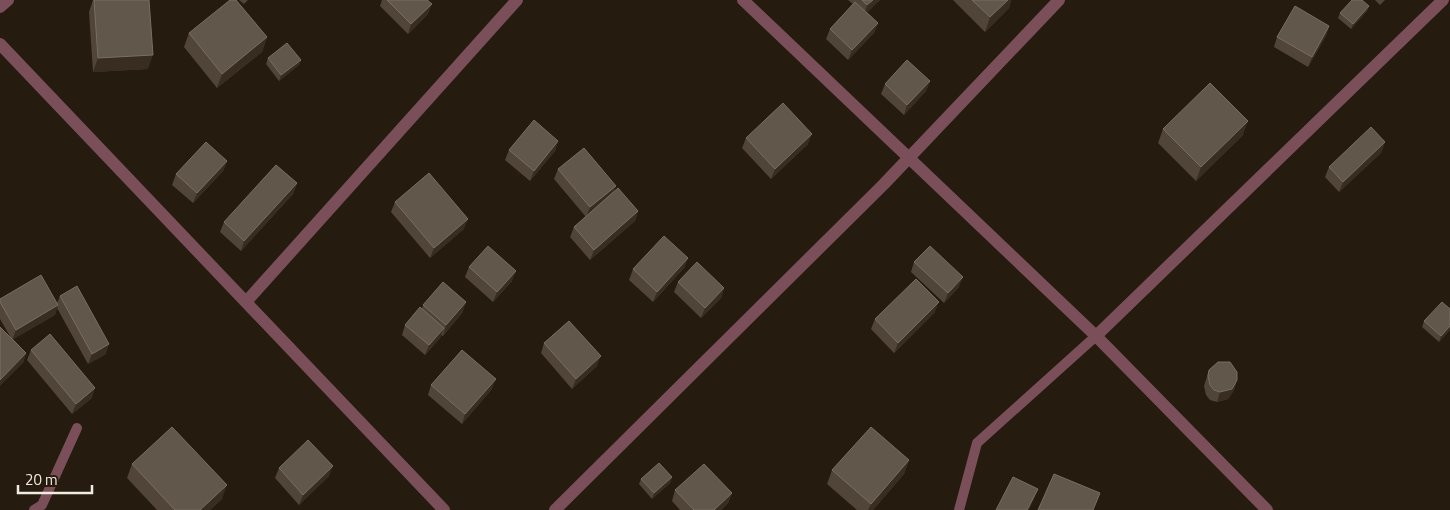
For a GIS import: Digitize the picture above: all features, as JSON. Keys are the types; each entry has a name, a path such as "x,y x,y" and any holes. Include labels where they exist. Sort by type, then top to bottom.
{"street":[{"path":"0,8 8,0"},
{"path":"246,302 517,0"},
{"path":"743,0 1096,336 1267,510"},
{"path":"555,510 909,158 1059,0"},
{"path":"1096,336 1443,0"},
{"path":"0,44 444,510"}],"lane":[{"path":"959,510 977,443 1096,336"},
{"path":"34,510 42,505 77,428"}],"building":[{"path":"94,0 149,0 153,55 98,58"},
{"path":"230,0 236,0 267,37 222,74 189,33"},
{"path":"387,0 427,0 432,4 411,24"},
{"path":"862,0 873,0 867,5"},
{"path":"972,0 1008,0 990,17"},
{"path":"1352,0 1362,0 1369,6 1353,24 1340,13"},
{"path":"855,2 878,23 852,50 830,29"},
{"path":"1295,6 1329,26 1312,57 1277,37"},
{"path":"287,43 301,60 281,75 268,58"},
{"path":"907,60 930,81 907,105 885,84"},
{"path":"1210,83 1248,121 1201,167 1163,129"},
{"path":"783,103 812,134 775,169 746,138"},
{"path":"534,120 558,141 534,171 509,150"},
{"path":"1371,127 1385,142 1343,182 1329,167"},
{"path":"206,142 227,161 197,193 176,174"},
{"path":"584,148 616,186 590,207 558,169"},
{"path":"276,165 297,183 244,241 224,222"},
{"path":"429,173 468,219 434,248 395,202"},
{"path":"618,188 638,211 594,250 574,227"},
{"path":"664,236 688,258 657,292 633,269"},
{"path":"488,246 516,271 497,292 469,267"},
{"path":"930,246 963,277 948,293 914,262"},
{"path":"697,262 724,288 705,308 678,282"},
{"path":"41,275 58,305 16,330 0,299"},
{"path":"916,279 939,302 898,343 875,319"},
{"path":"443,282 466,302 446,325 423,305"},
{"path":"77,286 109,344 92,354 60,296"},
{"path":"1442,302 1450,309 1450,326 1441,336 1424,321"},
{"path":"420,307 444,328 429,345 405,325"},
{"path":"569,321 601,356 576,379 544,343"},
{"path":"0,327 26,353 0,380"},
{"path":"50,334 95,388 76,404 31,350"},
{"path":"462,350 496,379 465,414 431,385"},
{"path":"1218,362 1230,362 1237,372 1237,380 1232,389 1220,392 1214,390 1210,385 1209,370"},
{"path":"172,427 227,485 200,510 175,510 132,464"},
{"path":"871,427 909,460 871,504 832,470"},
{"path":"308,440 333,466 303,495 279,468"},
{"path":"659,463 672,477 654,493 641,479"},
{"path":"704,464 732,493 714,510 694,510 675,490"},
{"path":"1054,474 1100,493 1093,510 1038,510"},
{"path":"1013,477 1038,489 1027,510 996,510"}]}
